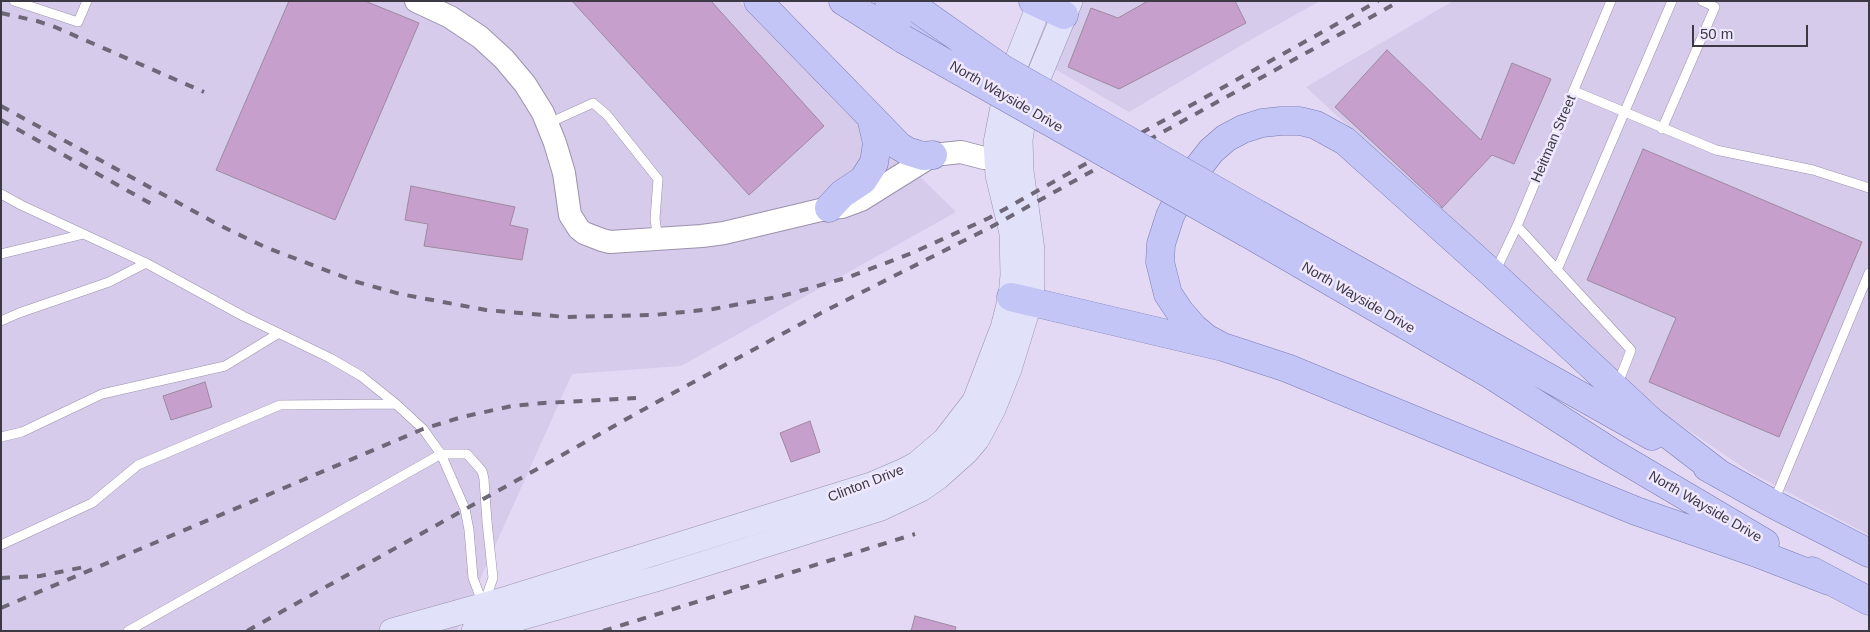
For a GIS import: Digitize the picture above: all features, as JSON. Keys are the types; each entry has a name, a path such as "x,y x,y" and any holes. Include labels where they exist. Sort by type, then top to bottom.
{"main road":[{"path":"758,1 899,146 907,151 923,156 933,155"},
{"name":"North Wayside Drive","path":"843,1 912,17 1003,69 1253,224 1611,452 1829,581 1869,601"},
{"path":"889,1 912,17"},
{"path":"1038,2 1067,8"},
{"name":"Clinton Drive","path":"1020,299 1014,275 1012,233 996,157 998,126 1007,86 1038,2"},
{"name":"Clinton Drive","path":"392,631 484,623 729,531 871,485 904,471 933,452 946,440 975,401 1003,328 1020,299 1032,284 1032,250 1020,146 1022,126 1028,102 1067,8"},
{"name":"North Wayside Drive","path":"912,17 1253,224 1773,504 1869,553"},
{"path":"829,208 842,194 863,180 874,163 877,143 871,117"},
{"path":"1223,348 1194,328 1168,294 1160,262 1161,244 1170,216 1187,182 1211,151 1226,138 1243,129 1262,123 1300,121 1316,125 1345,142 1494,275 1652,422 1722,475"},
{"path":"1020,299 1223,348 1287,368 1636,511 1754,552 1829,581"}],"street":[{"path":"416,1 450,17 493,48 525,84 548,123 558,149 564,173 570,215 579,229 592,238 610,242 658,240 724,233 829,208 842,207 861,200 933,155 961,152 984,158 996,157 1020,146"}],"lane":[{"path":"14,1 78,22 87,1"},
{"name":"Heitman Street","path":"1494,275 1517,226 1611,1"},
{"path":"1557,270 1672,1"},
{"path":"1662,129 1715,6 1702,1"},
{"path":"1574,91 1716,150 1813,170 1869,188"},
{"path":"548,123 593,103 607,115 658,179 656,219 658,240"},
{"path":"1,194 146,263 243,316 330,358 361,376 396,404 423,429 441,454 465,509 469,530 473,578 484,623"},
{"path":"1517,226 1631,350 1616,389"},
{"path":"1,254 84,234"},
{"path":"1,321 109,282 146,263"},
{"path":"1773,504 1869,273"},
{"path":"1,437 22,432 102,394 225,366 279,334"},
{"path":"1,545 92,503 138,465 280,405 396,404"},
{"path":"128,631 441,454 467,454 482,471 493,578 484,623"}],"shaded area":[{"path":"1,1 739,1 801,65 873,130 956,212 681,366 572,374 457,631 1,631"},
{"path":"1072,1 1320,1 1129,112 1053,68"},
{"path":"1453,1 1869,1 1869,535 1750,472 1635,394 1306,87"}],"building":[{"path":"289,1 365,1 419,23 335,220 216,170"},
{"path":"572,1 711,1 824,126 749,195"},
{"path":"1148,1 1235,1 1246,23 1119,89 1068,67 1091,8 1118,18"},
{"path":"1387,50 1481,140 1512,63 1551,79 1514,164 1492,155 1442,208 1335,107"},
{"path":"1643,149 1862,242 1779,437 1649,382 1676,318 1587,280"},
{"path":"411,186 515,207 510,225 528,229 522,260 424,246 428,224 405,220"},
{"path":"205,382 212,407 171,420 163,396"},
{"path":"810,421 820,452 791,462 780,433"},
{"path":"915,616 956,627 955,631 911,631"}],"railway":[{"path":"1,106 219,225 265,247 357,282 400,294 486,310 566,317 654,315 713,309 782,296 849,277 912,253 989,218 1378,1"},
{"path":"247,631 666,397 821,313 991,227 1400,1"},
{"path":"1,13 55,27 204,92"},
{"path":"1,120 157,207"},
{"path":"1,608 423,429 462,417 512,406 636,398"},
{"path":"603,631 915,534"},
{"path":"1,578 40,576 84,567"}]}
